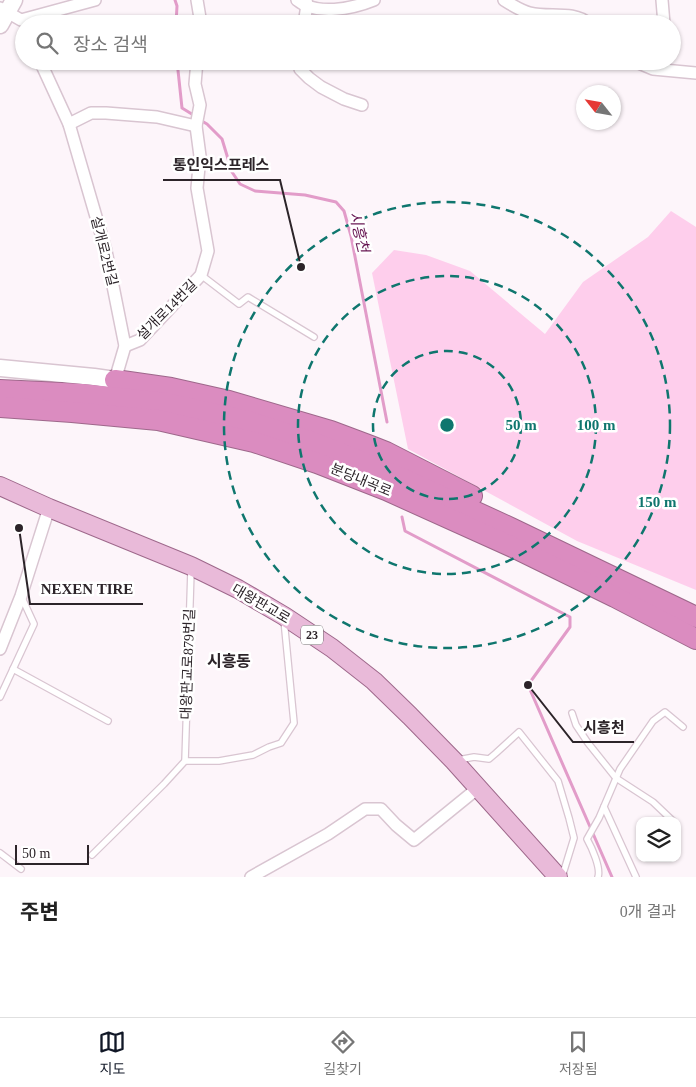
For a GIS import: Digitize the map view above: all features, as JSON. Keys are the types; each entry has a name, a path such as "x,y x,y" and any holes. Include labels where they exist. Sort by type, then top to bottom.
{"highway":[{"path":"115,380 171,388 229,401 331,431 371,446 404,460 491,506 508,516 535,539"},
{"name":"분당내곡로","path":"0,390 82,394 166,403 248,421 313,442 402,478 535,539 696,617"},
{"name":"분당내곡로","path":"0,407 158,420 254,442 317,462 386,490 517,549 696,638"}],"main road":[{"name":"대왕판교로","path":"0,486 191,566 238,589 284,616 332,648 374,681 454,761 560,877"}],"street":[{"path":"11,15 95,0"},
{"path":"197,0 200,15"},
{"path":"304,15 303,2 318,8 348,8 374,0"},
{"path":"504,0 530,13 557,15"},
{"path":"662,0 663,15"},
{"name":"설개로2번길","path":"44,70 69,124 106,251 124,346 115,380"},
{"name":"설개로14번길","path":"124,346 140,340 202,275 208,251 197,188 200,156 197,126 200,105 195,84 196,70"},
{"path":"301,70 321,87 344,99 362,105"},
{"path":"681,70 696,74"},
{"path":"69,124 91,113 106,113 156,117 197,126"},
{"path":"0,368 115,380"},
{"path":"0,649 21,596 49,508"},
{"path":"251,877 328,834 365,809 381,809 414,840 478,788"}],"lane":[{"path":"202,275 239,304 248,297 314,337"},
{"name":"대왕판교로879번길","path":"185,761 191,566"},
{"path":"0,697 34,624 21,596"},
{"path":"92,855 185,761 227,760 253,755 281,743 294,724 284,616"},
{"path":"13,669 108,721"},
{"path":"598,877 599,873 593,850 587,839 599,818 620,769 653,721 665,712 683,727"},
{"path":"572,713 576,725 584,737 616,778 653,802 668,817"},
{"path":"454,761 474,757 489,759 519,732 558,781 569,818 574,838 560,877"},
{"path":"604,807 636,877"},
{"path":"0,853 21,869"}],"shaded area":[{"path":"671,211 696,227 696,590 577,541 408,449 372,273 394,250 426,255 470,271 545,334 583,282 648,237"}],"waterway":[{"name":"시흥천","path":"175,0 176,15"},
{"name":"시흥천","path":"178,70 182,108 195,116"},
{"name":"시흥천","path":"200,120 207,124 222,139 232,172 240,184 255,191 305,195 336,202 344,211 351,236 387,422"},
{"name":"시흥천","path":"402,517 405,531 570,617 570,627 528,685 612,877"}],"place":[{"name":"통인익스프레스","path":"301,267"},
{"name":"NEXEN TIRE","path":"19,528"},
{"name":"시흥천","path":"528,685"}],"district":[{"name":"시흥동","path":"229,661"}]}
